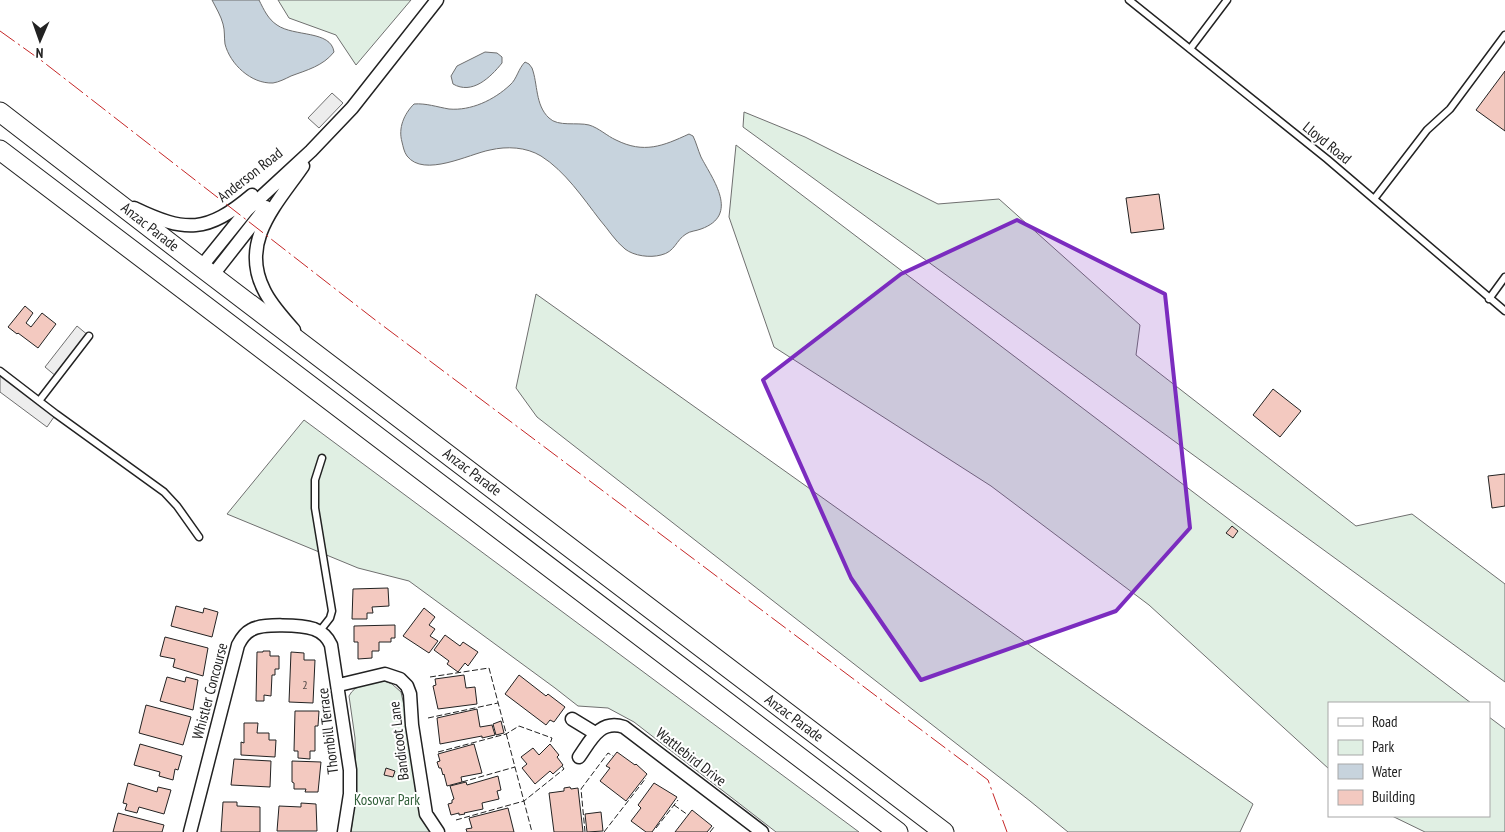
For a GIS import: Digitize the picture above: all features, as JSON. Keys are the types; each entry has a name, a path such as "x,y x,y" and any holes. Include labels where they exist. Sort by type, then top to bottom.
{"main road":[{"name":"Anzac Parade","path":"0,112 944,832"},
{"name":"Anzac Parade","path":"0,150 898,832"},
{"path":"190,294 207,271"}],"street":[{"name":"Anderson Road","path":"207,271 311,151 352,108 437,0"},
{"name":"Anderson Road","path":"112,198 170,223 191,226 209,223 232,211 320,141"},
{"name":"Anderson Road","path":"308,347 274,307 263,289 257,272 255,255 258,235 264,223 320,141"},
{"name":"Whistler Concourse","path":"190,832 235,656 243,638 253,628 265,626 303,627 319,632"},
{"name":"Thornbill Terrace","path":"319,632 332,645 350,770 350,794 344,832"},
{"name":"Bandicoot Lane","path":"338,685 386,674 400,679 407,686 410,694 412,725 426,814 438,832"},
{"path":"572,719 595,733 579,757"},
{"name":"Wattlebird Drive","path":"595,733 601,728 612,725 629,729 762,832"}],"lane":[{"name":"Lloyd Road","path":"1129,0 1327,159 1505,311"},
{"path":"1190,49 1227,0"},
{"path":"1374,199 1426,130 1450,109 1505,35"},
{"path":"1489,298 1505,278"},
{"path":"39,401 89,336"},
{"path":"0,371 164,492 178,506 199,538"},
{"path":"319,632 330,618 332,611 315,508 315,480 322,458"}],"highlighted area":[{"path":"1017,220 1165,294 1190,528 1116,611 921,680 851,578 763,380 901,274"}],"green space":[{"path":"278,0 411,0 356,65 336,35 289,18"},
{"path":"744,112 805,137 938,204 999,199 1140,325 1136,355 1356,526 1412,514 1505,584 1505,682 743,127"},
{"path":"736,145 1470,702 1328,702 1328,768 1149,605 991,486 774,347 729,217"},
{"path":"536,294 1253,804 1240,832 1068,832 537,417 516,388"},
{"path":"304,420 859,832 776,832 634,722 608,708 578,706 409,581 358,568 227,514"},
{"name":"Kosovar Park","path":"381,680 392,684 401,692 432,832 351,832 356,792 355,738 349,696 359,686"},
{"path":"1490,718 1505,729 1505,832 1425,832 1394,817 1490,817"}],"shaded area":[{"path":"332,93 343,103 319,128 308,118"},
{"path":"77,326 89,336 57,377 45,367"},
{"path":"0,371 56,414 47,427 0,392"}],"water":[{"path":"212,0 259,0 274,23 284,29 326,40 334,52 320,64 280,81 273,83 257,80 243,71 232,59 225,44 222,21"},
{"path":"485,52 497,53 502,57 502,63 492,74 474,86 460,87 453,84 451,76 457,66"},
{"path":"525,62 532,68 541,107 544,113 553,121 589,125 616,140 636,147 653,147 689,134 693,136 720,196 721,206 719,215 713,223 689,232 666,253 657,256 642,256 621,246 566,177 550,162 535,153 516,148 496,149 435,165 424,165 415,162 407,156 401,137 401,126 407,112 414,104 457,109 482,103 510,85"}],"building":[{"path":"1505,71 1505,131 1476,110"},
{"path":"1159,194 1164,229 1131,233 1126,198"},
{"path":"25,306 33,313 26,323 31,327 42,313 56,324 38,348 8,327"},
{"path":"1273,389 1301,411 1280,437 1253,415"},
{"path":"1505,474 1505,506 1492,508 1488,476"},
{"path":"1232,526 1238,531 1233,538 1226,533"},
{"path":"388,588 389,606 372,607 373,613 367,613 367,619 352,619 353,589"},
{"path":"176,606 203,613 204,608 218,612 212,637 171,626"},
{"path":"424,608 435,617 429,625 435,629 430,636 438,641 429,653 403,636"},
{"path":"395,625 395,638 391,638 391,642 379,642 379,651 372,651 372,658 358,659 358,642 354,642 354,626"},
{"path":"445,635 460,646 463,642 478,652 468,666 465,663 458,672 447,664 449,661 434,650"},
{"path":"165,637 208,648 203,676 173,667 175,659 160,656"},
{"path":"270,651 270,656 279,656 279,669 275,669 275,675 272,675 271,696 264,695 264,701 256,701 257,652"},
{"path":"291,652 304,653 304,660 315,660 313,703 289,702"},
{"path":"464,675 466,688 475,687 477,704 438,709 433,686 436,685 435,679"},
{"path":"519,675 546,696 548,694 565,707 554,722 550,720 546,725 505,694"},
{"path":"167,677 185,682 186,677 198,680 193,710 160,701"},
{"path":"146,705 191,717 183,745 139,733"},
{"path":"477,709 480,727 492,725 495,735 440,744 437,718"},
{"path":"295,711 319,711 318,726 315,726 315,751 310,751 310,759 298,758 298,751 294,751"},
{"path":"501,721 504,733 496,735 493,724"},
{"path":"244,723 258,723 257,733 269,733 269,740 276,740 275,757 241,755 241,742 244,743"},
{"path":"140,744 182,756 178,770 175,769 173,780 159,776 160,772 134,765"},
{"path":"474,744 482,773 461,777 462,782 447,786 444,774 437,762 440,761 438,754"},
{"path":"550,744 559,755 557,757 563,765 553,774 550,771 535,784 522,768 527,764 521,757 533,748 539,755"},
{"path":"617,752 636,764 647,774 626,801 600,781 610,768 606,766"},
{"path":"234,759 271,761 270,787 231,785"},
{"path":"292,761 321,762 318,792 305,792 306,789 294,789"},
{"path":"386,768 395,771 393,777 384,775"},
{"path":"498,776 501,790 497,791 499,799 482,803 483,809 465,814 451,815 448,804 452,803 454,799 450,786 466,782 467,785"},
{"path":"128,783 157,792 158,787 171,790 164,814 139,807 137,813 125,810 127,804 123,803"},
{"path":"654,783 677,797 652,832 646,832 631,821 641,808 638,805"},
{"path":"570,787 571,789 578,788 583,832 554,832 549,793 564,791 564,788"},
{"path":"223,802 237,802 237,806 260,807 260,832 221,832"},
{"path":"301,803 316,804 317,831 277,831 279,806 301,807"},
{"path":"508,808 514,832 467,832 466,829 472,828 469,818"},
{"path":"692,810 712,826 707,832 675,832"},
{"path":"601,812 603,831 587,832 585,814"},
{"path":"118,813 164,825 162,832 113,832"}],"fence":[{"path":"430,677 489,668 532,832"},
{"path":"428,718 498,703"},
{"path":"438,752 506,734 519,726 552,738 550,744"},
{"path":"585,832 581,789 608,753 613,756"},
{"path":"456,820 524,801 564,769 562,766"},
{"path":"462,782 515,767"},
{"path":"604,832 646,778"},
{"path":"656,828 678,800"},
{"path":"674,805 688,815"},
{"path":"710,832 714,827"}],"power":[{"path":"0,31 42,61 374,319 988,780 1007,832"}]}
